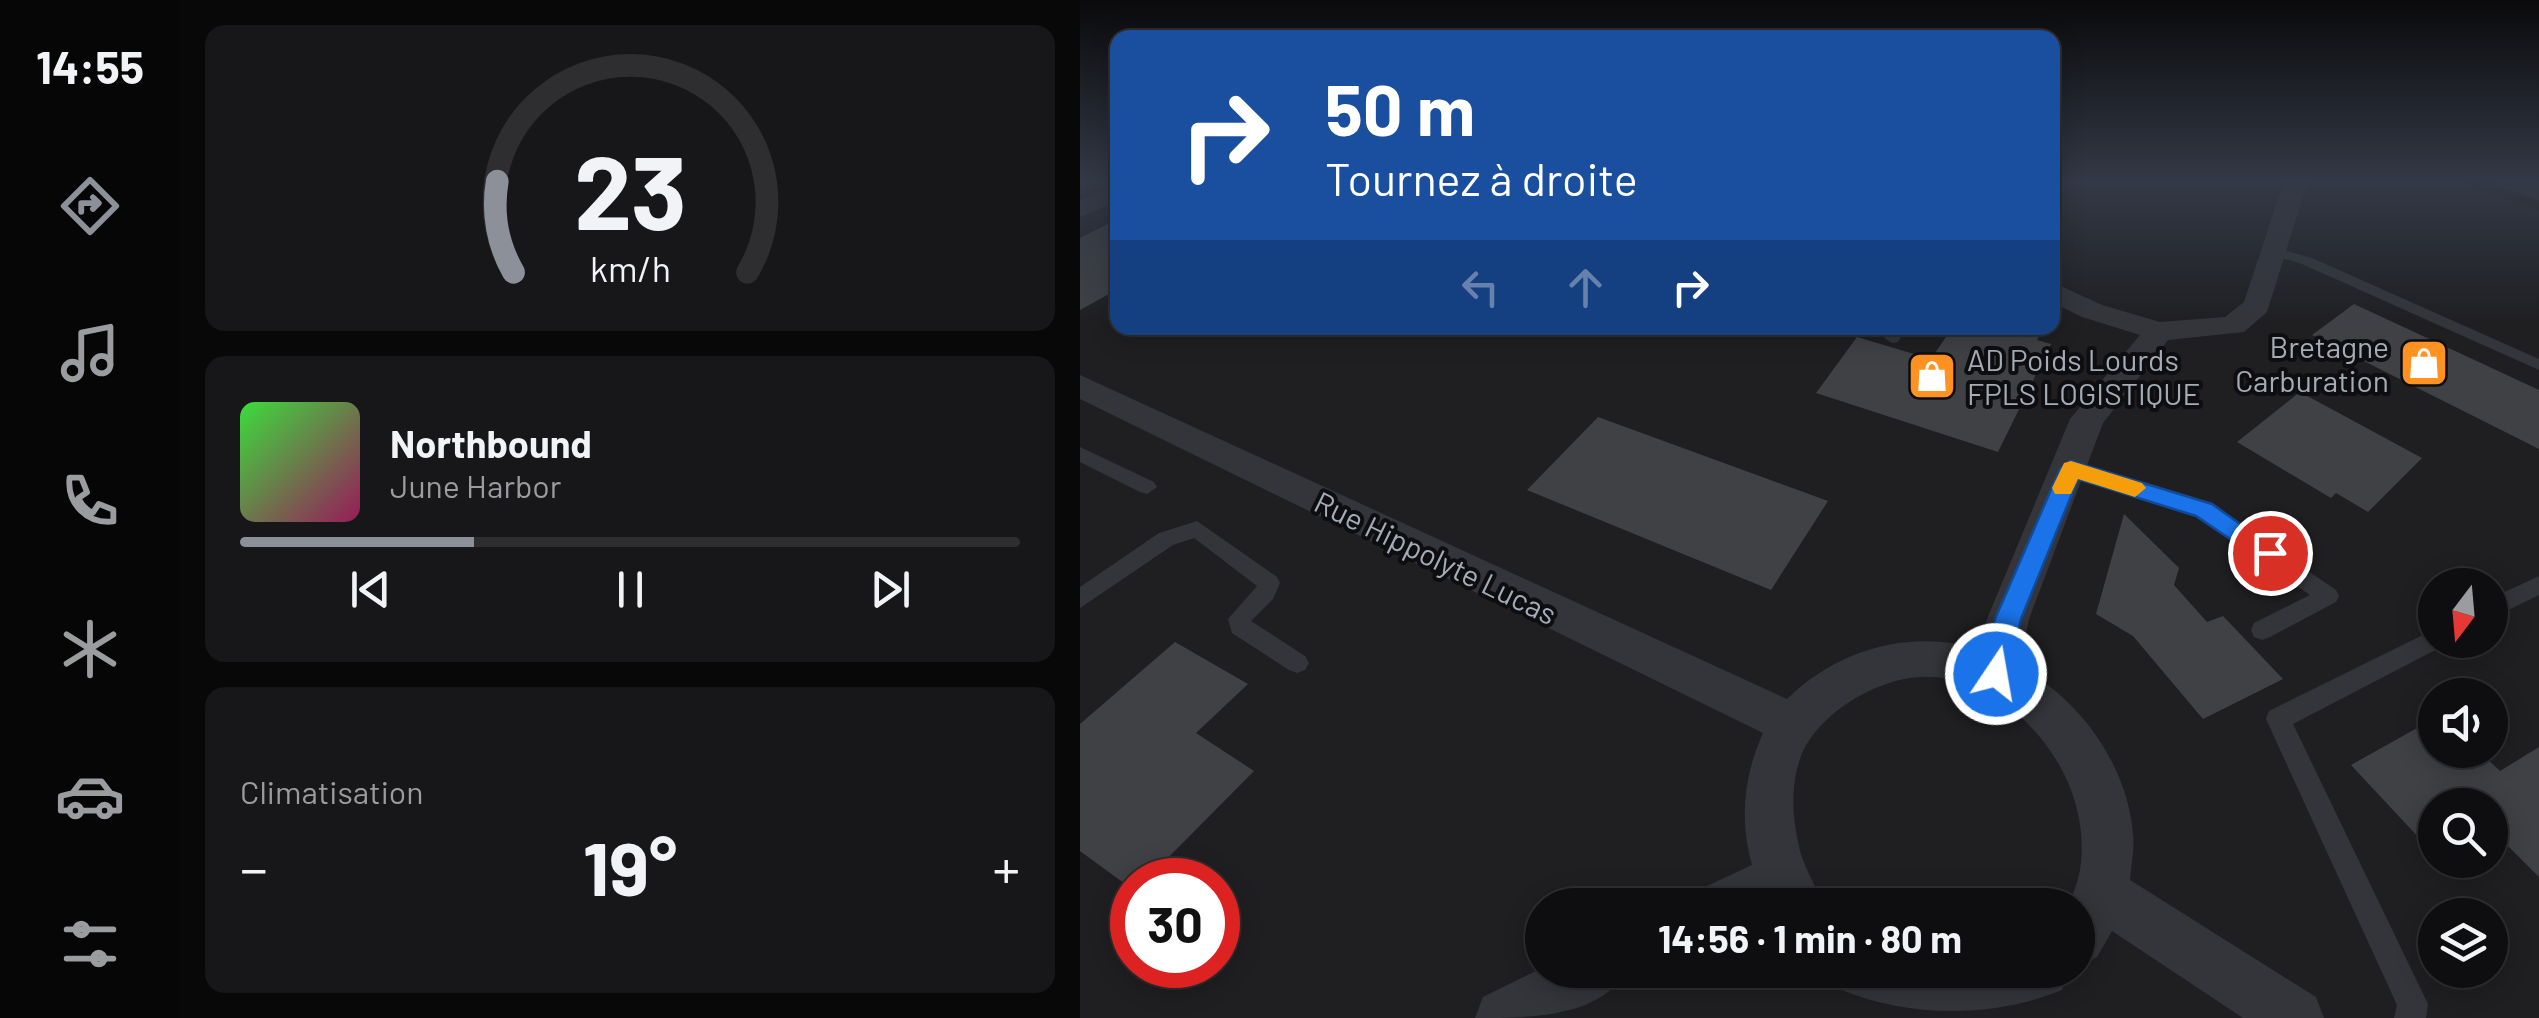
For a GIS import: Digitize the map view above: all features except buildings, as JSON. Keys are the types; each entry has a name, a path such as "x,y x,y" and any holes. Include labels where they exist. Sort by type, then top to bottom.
{"street":[{"path":"2060,294 2110,318 2160,331 2233,326 2257,306 2281,229"},
{"path":"1996,674 2008,619 2071,469 2087,419 2160,331"},
{"name":"Rue Hippolyte Lucas","path":"1080,386 1732,698 1793,723"},
{"path":"1788,888 1766,815 1775,757 1793,723 1843,676 1892,659 1944,658 1996,674 2048,710 2088,761 2108,826 2095,890"},
{"path":"2095,918 2295,1018"},
{"path":"1504,1018 1563,988"},
{"path":"1905,988 1948,999 2016,988"}],"lane":[{"path":"2274,251 2308,260 2539,365"},
{"path":"1081,456 1147,487"},
{"path":"2071,469 2204,510 2328,596 2262,630"},
{"path":"1080,600 1166,539 1197,529 1268,583 1266,593 1239,620 1240,626 1297,663"},
{"path":"2508,601 2539,585"},
{"path":"2410,1018 2412,1004 2278,719 2418,648"}],"shaded area":[{"path":"1080,229 1110,229 1110,335 2060,335 2060,229 2539,229 2539,1018 1080,1018"}],"slow traffic":[{"path":"2063,488 2071,469 2135,488"}],"place":[{"name":"Bretagne Carburation","path":"2424,363"},
{"name":"AD Poids Lourds FPLS LOGISTIQUE","path":"1932,376"}],"route":[{"path":"1996,674 2008,619 2071,469 2204,510 2270,553"}]}
